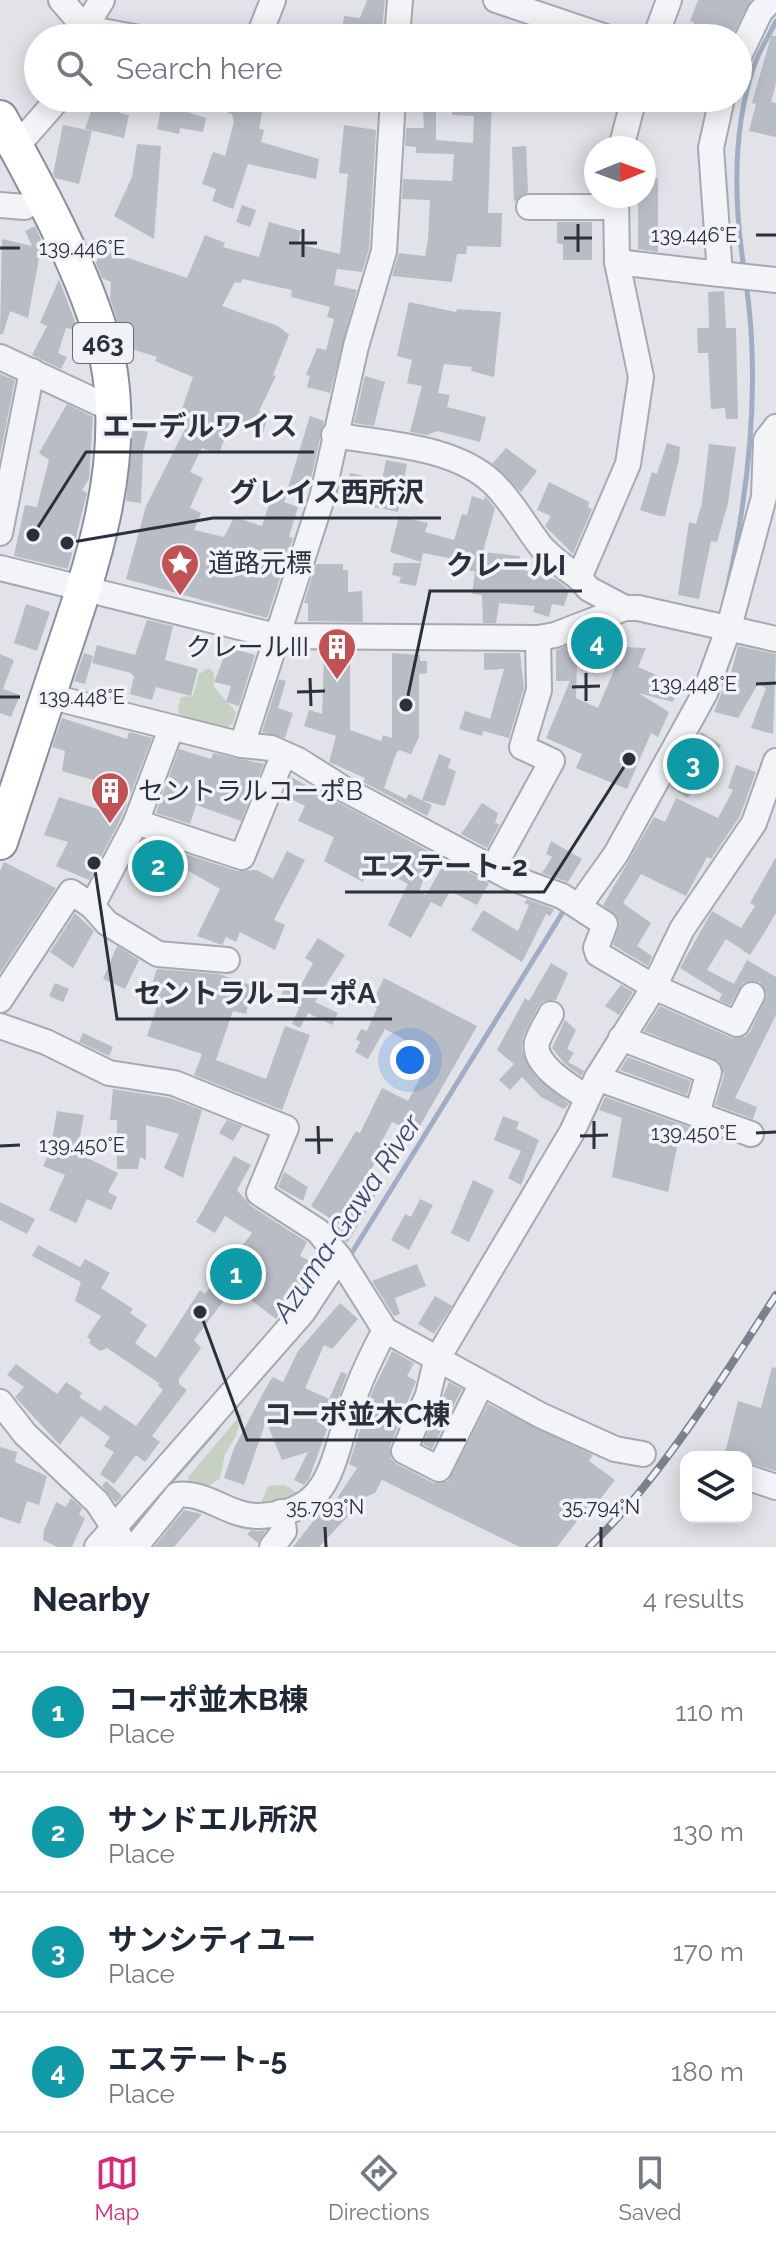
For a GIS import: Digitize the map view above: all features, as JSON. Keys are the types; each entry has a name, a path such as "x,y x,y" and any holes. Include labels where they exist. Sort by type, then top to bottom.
{"highway":[{"name":"463","path":"0,842 84,587 108,490 114,410 110,373 94,313 8,133"}],"street":[{"path":"61,0 77,24"},
{"path":"88,24 102,0"},
{"path":"264,24 273,0"},
{"path":"398,24 400,0"},
{"path":"496,0 567,24"},
{"path":"660,24 669,0"},
{"path":"752,29 760,12 771,0"},
{"path":"8,133 39,112"},
{"path":"242,745 322,498 334,435 384,251 392,112"},
{"path":"624,136 630,112"},
{"path":"617,262 745,277 711,148 719,112"},
{"path":"0,205 25,207 40,195"},
{"path":"529,207 584,203"},
{"path":"579,578 628,464 641,377 617,262 616,208"},
{"path":"0,357 114,410"},
{"path":"0,533 32,371"},
{"path":"570,901 616,854 705,693 764,497 766,440 776,427"},
{"path":"334,435 433,453 478,473 513,504 538,544 589,589 625,608"},
{"path":"0,568 276,636 538,638 555,635 625,608 644,609 776,639"},
{"path":"493,868 552,761 522,747 539,690 538,638"},
{"path":"48,696 171,729 242,745 271,748 493,868 570,901 605,924 596,948 598,954 654,987 737,1024 752,995"},
{"path":"92,906 136,822 171,729"},
{"path":"136,822 242,857 283,756"},
{"path":"481,1385 439,1469 404,1451 428,1395 436,1361 572,1132 592,1088 654,987 682,929 754,823 776,761"},
{"path":"0,1000 71,892 92,906 107,923 158,954 227,960"},
{"path":"551,1014 537,1043 537,1052 553,1073 592,1088 697,1114 751,1134"},
{"path":"0,1026 46,1042 109,1073 174,1083 286,1128 259,1193 318,1231 339,1257 385,1330 481,1385 608,1446 643,1454"},
{"path":"621,1038 710,1074 697,1114"},
{"path":"97,1547 113,1525 303,1312 339,1257"},
{"path":"135,1547 177,1495 198,1496 248,1516 281,1512 314,1499 329,1479 358,1388 385,1330"},
{"path":"0,1402 44,1454 97,1502 126,1547"},
{"path":"752,1479 776,1487"},
{"path":"272,1547 284,1531 281,1512"}],"green space":[{"path":"209,668 214,673 214,687 236,712 233,723 224,730 183,723 178,710 181,697 193,696 199,674"},
{"path":"243,1412 236,1436 225,1454 220,1478 205,1489 189,1484 188,1477"},
{"path":"285,1485 306,1499 258,1511 268,1486"}],"building":[{"path":"367,0 385,0 382,24 343,24 344,16 360,18"},
{"path":"698,0 751,0 738,24 693,24 690,21"},
{"path":"771,36 776,36 776,83 771,102 776,103 776,137 749,131 756,104 752,103"},
{"path":"91,112 129,115 124,138 85,129"},
{"path":"160,112 187,112 206,118 203,132 180,128 179,134 157,129"},
{"path":"262,112 259,129 264,130 261,142 319,159 316,179 248,164 233,209 212,201 216,189 202,184 213,152 225,156 234,122 232,114 228,113"},
{"path":"423,112 436,112 436,140 473,143 474,116 452,115 452,112 492,112 488,213 502,213 501,247 467,246 466,254 457,254 452,282 392,276 399,253 425,256 428,240 430,200 402,199 403,179 452,181 454,154 416,153 416,147 405,146 406,128 424,128"},
{"path":"63,125 92,131 79,184 55,178 53,174"},
{"path":"344,125 376,130 369,249 362,272 337,269 334,285 357,290 330,393 307,387 310,376 306,375 317,348 326,350 334,319 327,317 330,307 291,297 292,290 242,279 241,283 235,282 222,306 278,326 289,335 273,375 276,376 259,411 269,414 263,433 230,423 219,454 202,448 190,472 203,478 190,508 201,513 194,530 224,537 234,517 262,526 273,492 286,496 284,502 298,507 289,537 293,538 267,618 126,579 146,506 185,429 179,427 193,377 155,361 157,357 125,347 131,328 118,323 110,298 111,282 102,278 96,263 102,249 187,278 205,235 225,243 223,247 259,257 269,222 301,231 298,244 340,254 348,174 339,173"},
{"path":"137,144 161,146 154,239 114,216 132,177"},
{"path":"526,146 528,192 514,202 512,147"},
{"path":"658,178 658,252 638,249 638,208 656,208"},
{"path":"242,205 256,210 250,227 236,222"},
{"path":"557,222 592,222 592,260 563,260 563,244 557,243"},
{"path":"35,226 44,246 41,248 28,318 10,311 3,334 0,334 2,239 32,246 25,231"},
{"path":"59,279 78,330 66,328 58,353 67,357 61,369 32,355 47,326 40,323"},
{"path":"724,291 726,328 736,328 738,419 726,419 725,408 711,409 708,353 698,353 697,328 709,328 708,292"},
{"path":"409,302 456,312 457,309 501,312 494,377 471,371 472,367 444,364 438,393 450,395 447,407 486,417 480,442 437,431 427,435 410,432 422,386 407,383 412,360 397,356"},
{"path":"0,374 15,380 0,456"},
{"path":"365,376 385,382 374,426 354,423"},
{"path":"67,404 93,417 89,479 82,490 87,493 68,569 14,556 25,505 37,507 49,460 39,453"},
{"path":"310,416 324,421 312,474 304,492 288,488"},
{"path":"133,428 148,432 143,452 141,503 126,501"},
{"path":"667,443 680,447 679,459 665,516 659,516 640,510 652,472 657,474"},
{"path":"709,444 736,447 728,503 717,542 711,541 699,599 678,595 689,522 696,524 702,503"},
{"path":"506,448 537,471 521,492 492,464"},
{"path":"386,460 407,464 398,512 340,500 345,478 349,480 350,473 382,480"},
{"path":"549,482 589,502 588,507 592,509 573,554 545,526 551,516 537,510"},
{"path":"472,496 484,500 485,496 495,508 483,552 520,556 520,561 525,562 524,570 557,580 569,590 564,606 552,604 549,617 533,612 535,606 499,603 496,623 483,623 482,595 472,594 475,571 464,570 464,561 423,553 421,562 390,552 399,516 428,523 425,532 454,540 462,514 467,515"},
{"path":"394,563 421,563 416,586 399,583 401,577 392,575"},
{"path":"316,564 343,564 343,570 348,570 348,592 362,591 363,622 308,621 308,603 304,603"},
{"path":"26,604 50,612 37,651 14,643"},
{"path":"147,620 173,626 165,660 198,669 191,696 156,687 152,700 130,694 134,677 131,673 92,663 97,645 135,655"},
{"path":"567,646 614,647 577,664 576,698 598,708 624,647 646,648 638,667 680,685 673,702 638,693 669,712 658,737 651,733 627,789 576,768 582,754 546,738 570,681 556,681 556,650"},
{"path":"738,646 776,654 773,734 751,728 766,688 758,684 738,718 714,712 722,691 726,692"},
{"path":"228,647 255,655 239,706 226,702 231,686 214,682"},
{"path":"84,653 93,656 85,684 74,681"},
{"path":"392,653 420,655 420,661 427,661 427,673 419,674 419,737 411,754 399,750 396,754 384,788 406,799 409,794 432,805 427,816 363,782 365,778 329,762 336,736 304,726 309,710 322,714 324,659 350,659 350,730 381,741 383,735 392,738"},
{"path":"484,653 520,653 524,688 509,738 483,731 482,736 459,729 465,711 490,719 504,669 484,670"},
{"path":"0,654 14,660 3,689 20,695 11,717 0,713"},
{"path":"279,679 286,681 278,708 293,713 285,738 262,732"},
{"path":"62,718 127,739 129,732 152,738 122,816 89,880 56,866 68,842 44,835 59,797 104,811 114,786 62,771 65,751 52,747"},
{"path":"701,732 721,745 688,798 670,787"},
{"path":"179,749 211,759 213,753 264,764 241,821 196,805 190,824 156,813"},
{"path":"439,754 451,759 448,768 456,771 445,806 422,800"},
{"path":"736,765 756,772 740,816 711,859 707,857 686,896 641,874 623,903 651,923 637,946 652,956 648,966 613,945 620,922 603,905 654,817 665,822 676,798 718,818 733,790 728,788"},
{"path":"291,777 432,853 419,892 426,895 446,860 489,883 477,905 450,891 441,907 431,902 411,938 388,925 408,884 371,864 363,882 324,861 334,837 298,821 305,806 283,795"},
{"path":"482,803 498,813 495,823 500,824 487,848 461,834"},
{"path":"143,840 237,871 257,870 273,879 287,851 305,860 274,920 285,925 275,950 240,932 236,942 226,937 222,945 197,936 220,889 187,870 182,885 129,868"},
{"path":"551,841 582,859 568,882 542,873 552,857 546,854"},
{"path":"776,857 776,913 763,935 750,955 726,939 707,970 734,984 747,960 776,977 776,1015 735,1098 757,1107 753,1119 715,1105 724,1075 720,1062 644,1031 660,1006 732,1038 745,1037 750,1032 767,995 760,982 743,983 730,1005 719,1000 722,994 680,968 712,911 741,928 755,906 750,903"},
{"path":"4,862 56,888 0,973 0,871"},
{"path":"527,899 554,909 550,916 546,914 522,962 471,930 483,910 518,931 529,905 524,903"},
{"path":"75,913 94,931 73,968 50,952"},
{"path":"318,938 345,955 315,1002 338,1013 332,1025 308,1013 300,1028 292,1024 299,1008 280,997 285,987 304,997 307,989 300,987 313,963 305,958"},
{"path":"117,946 139,960 125,989 103,979"},
{"path":"551,963 568,973 556,1000 544,1001 538,1007 523,1037 522,1051 536,1077 569,1104 564,1109 541,1097 522,1077 510,1090 499,1080 514,1064 497,1050 525,998 529,1001"},
{"path":"157,969 219,974 253,986 246,1014 233,1011 216,1060 266,1079 285,1026 310,1035 282,1110 194,1075 202,1054 147,1036 157,1006 146,1002"},
{"path":"384,978 477,1026 416,1133 392,1122 380,1145 384,1148 362,1184 376,1193 347,1243 336,1229 339,1224 311,1206 356,1131 360,1133 382,1088 408,1101 432,1055 385,1029 368,1059 355,1052 361,1029 367,1031 377,1008 371,1005"},
{"path":"55,983 69,989 63,1002 49,996"},
{"path":"621,985 633,992 619,1015 605,1006"},
{"path":"565,1020 576,1030 567,1049 574,1053 568,1062 584,1071 581,1076 564,1063 552,1048"},
{"path":"83,1033 113,1047 109,1056 79,1042"},
{"path":"628,1057 691,1081 687,1095 620,1070"},
{"path":"113,1089 170,1098 202,1110 183,1178 164,1168 179,1134 146,1125 146,1160 140,1157 138,1169 117,1169 117,1120 110,1120"},
{"path":"605,1097 708,1134 703,1141 680,1132 668,1192 612,1177 622,1118 599,1110"},
{"path":"57,1111 84,1115 77,1153 118,1173 108,1192 117,1197 111,1210 87,1199 76,1223 49,1210 65,1175 43,1166 50,1151"},
{"path":"503,1116 519,1122 516,1129 539,1140 521,1185 508,1178 521,1151 494,1140"},
{"path":"227,1120 242,1126 233,1141 219,1133"},
{"path":"234,1156 251,1165 237,1190 251,1206 307,1242 300,1256 314,1263 276,1319 238,1290 232,1298 228,1295 194,1340 201,1348 179,1379 179,1384 187,1390 152,1436 160,1442 145,1462 136,1455 114,1484 100,1474 114,1452 104,1446 110,1437 81,1416 60,1445 15,1397 24,1387 7,1375 16,1364 57,1394 66,1382 82,1393 79,1397 100,1411 105,1405 136,1426 163,1390 159,1383 107,1348 100,1351 89,1343 91,1340 87,1337 101,1316 75,1301 81,1282 32,1256 38,1245 80,1267 85,1259 110,1273 101,1288 133,1309 130,1313 147,1325 135,1343 156,1358 200,1290 205,1294 252,1233 225,1216 215,1233 196,1222"},
{"path":"284,1172 308,1187 303,1201 278,1187"},
{"path":"473,1180 494,1190 469,1242 451,1233"},
{"path":"420,1199 433,1205 409,1250 391,1240 405,1214 411,1217"},
{"path":"0,1202 35,1219 27,1234 0,1220"},
{"path":"417,1264 426,1286 395,1298 400,1314 394,1316 372,1281"},
{"path":"435,1296 452,1306 434,1334 418,1324"},
{"path":"340,1303 358,1319 332,1349 324,1345 305,1388 329,1399 341,1372 347,1374 309,1479 304,1485 294,1480 308,1452 282,1460 266,1421 244,1485 224,1478 234,1448 268,1384 273,1377 283,1382 298,1351"},
{"path":"392,1351 414,1363 407,1376 416,1381 390,1446 391,1459 397,1464 433,1483 448,1481 488,1404 593,1455 589,1461 615,1480 599,1501 595,1498 557,1547 520,1547 382,1480 375,1493 367,1496 319,1547 293,1547 330,1500 334,1503 357,1468 349,1464 372,1392"},
{"path":"772,1367 776,1368 776,1471 752,1464 752,1451 726,1451 738,1401 761,1408"},
{"path":"449,1382 462,1389 432,1449 423,1444"},
{"path":"0,1447 17,1452 15,1462 47,1476 39,1505 27,1501 20,1524 0,1517"},
{"path":"106,1481 122,1496 116,1503 102,1486"},
{"path":"71,1498 82,1508 79,1515 85,1518 72,1547 57,1547 43,1540 44,1530 56,1502 66,1507"},
{"path":"184,1510 202,1514 174,1547 154,1547"},
{"path":"251,1530 266,1530 258,1543 247,1534"}],"waterway":[{"name":"Azuma-Gawa River","path":"752,73 776,21"},
{"name":"Azuma-Gawa River","path":"743,112 737,193 744,269"},
{"name":"Azuma-Gawa River","path":"727,590 747,476 750,437 752,360 746,283"},
{"name":"Azuma-Gawa River","path":"348,1259 566,907"},
{"name":"Azuma-Gawa River","path":"127,1532 217,1428"}],"railway":[{"path":"589,1547 615,1521 665,1460 776,1295"}],"place":[{"name":"エーデルワイス","path":"33,535"},
{"name":"グレイス西所沢","path":"67,543"},
{"name":"道路元標","path":"180,597"},
{"name":"エステート-5","path":"597,643"},
{"name":"クレールIII","path":"337,681"},
{"name":"クレールI","path":"406,705"},
{"name":"エステート-2","path":"629,759"},
{"name":"サンシティユー","path":"693,764"},
{"name":"セントラルコーポB","path":"110,825"},
{"name":"セントラルコーポA","path":"94,863"},
{"name":"サンドエル所沢","path":"158,866"},
{"name":"コーポ並木B棟","path":"236,1274"},
{"name":"コーポ並木C棟","path":"200,1312"}]}
